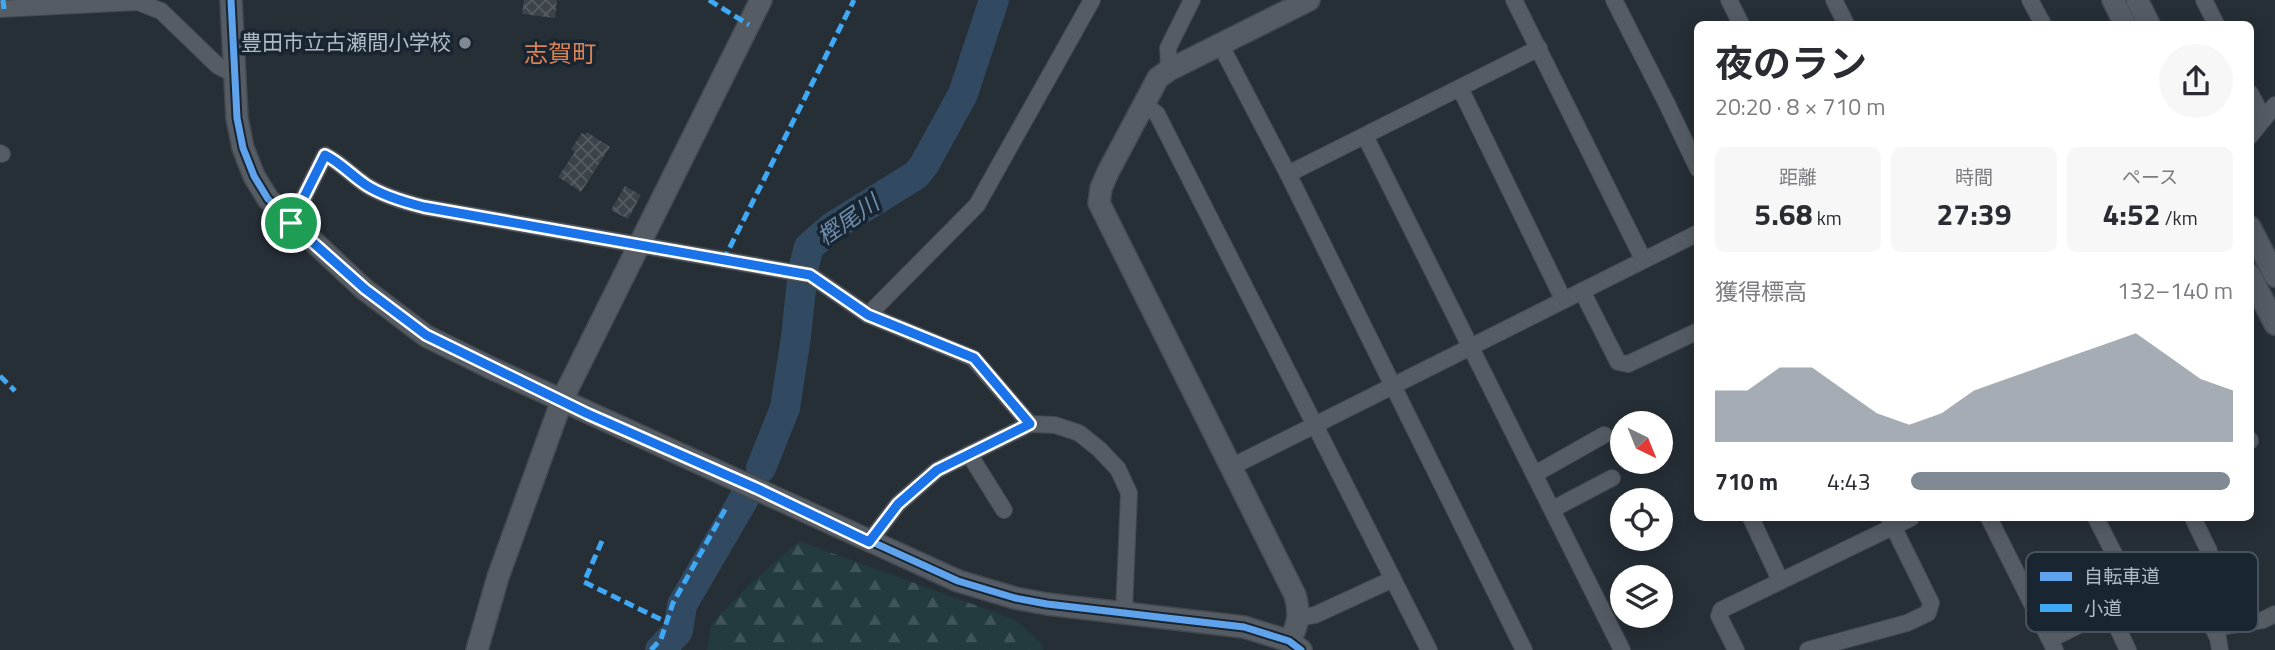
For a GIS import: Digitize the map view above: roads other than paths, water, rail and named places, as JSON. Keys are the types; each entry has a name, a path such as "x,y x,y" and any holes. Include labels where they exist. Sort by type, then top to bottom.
{"street":[{"path":"231,0 237,118 243,148 254,176 268,199 291,223 365,289 426,335 958,581 1015,598 1094,611 1124,612 1244,627 1295,646 1298,627 1295,594 1099,203 1101,188 1108,172 1155,82 1169,70 1301,2"},
{"path":"477,650 498,577 562,400 761,0"},
{"path":"868,315 977,205 1092,0"},
{"path":"1169,70 1168,48 1192,0"},
{"path":"1514,0 1643,259"},
{"path":"1614,0 1694,161"},
{"path":"1729,0 1740,21"},
{"path":"2030,0 2041,21"},
{"path":"2112,0 2123,21"},
{"path":"2137,0 2148,21"},
{"path":"2204,0 2214,21"},
{"path":"1838,1 1845,21"},
{"path":"0,9 138,2 161,11 218,66 236,75"},
{"path":"1220,44 1288,174 1524,650"},
{"path":"1288,174 1539,48"},
{"path":"1460,88 1563,299"},
{"path":"2254,100 2264,119"},
{"path":"1143,103 1157,114 1429,650"},
{"path":"2254,131 2275,105"},
{"path":"1365,136 1622,650"},
{"path":"291,223 325,155 340,162 365,184 411,204 638,247 810,275 868,315 974,358 1030,424"},
{"path":"1231,467 1694,235"},
{"path":"2254,235 2275,276"},
{"path":"2254,283 2275,324"},
{"path":"1582,290 1618,362 1628,364 1694,333"},
{"path":"869,542 898,504 937,470 1030,424 1055,425 1079,433 1099,449 1118,469 1129,494 1124,612"},
{"path":"1535,474 1605,435"},
{"path":"969,454 1004,510"},
{"path":"1553,509 1612,478"},
{"path":"1752,521 1780,580"},
{"path":"1991,521 2026,591"},
{"path":"2098,521 2113,552"},
{"path":"2194,521 2209,552"},
{"path":"1736,650 1719,616 1721,610 1891,522 1931,603 1927,614 1908,623 1808,650"},
{"path":"1298,618 1315,615 1393,579"},
{"path":"2258,621 2275,614"},
{"path":"2053,645 2074,632"},
{"path":"2119,632 2128,650"},
{"path":"2214,632 2220,650"}],"waterway":[{"name":"樫尾川","path":"761,468 785,408 803,270 809,247 832,227 916,175 924,165 963,94 994,0"},
{"name":"樫尾川","path":"660,650 678,631 682,605 745,497"}],"place":[{"name":"豊田市立古瀬間小学校","path":"465,43"}],"district":[{"name":"志賀町","path":"560,54"}]}
